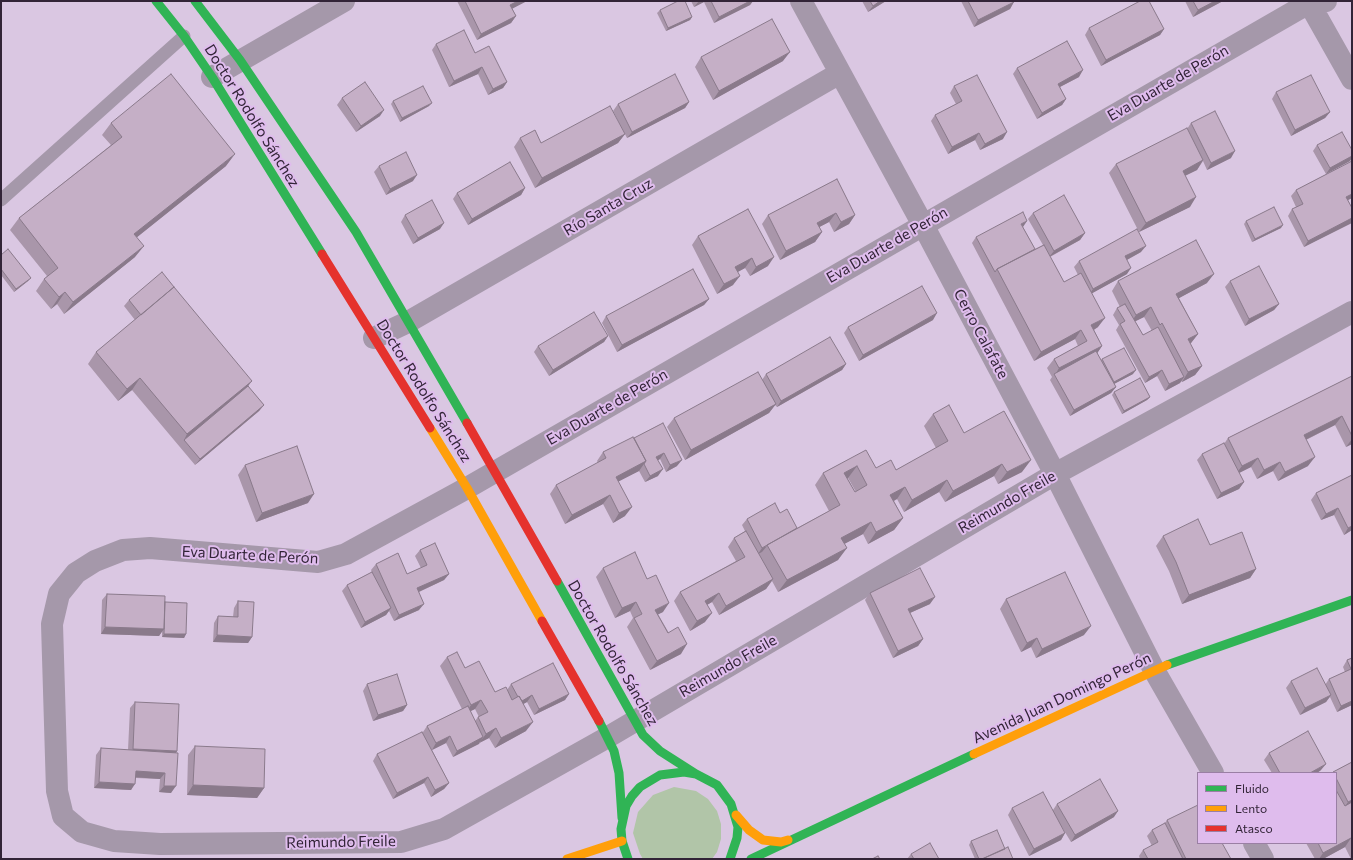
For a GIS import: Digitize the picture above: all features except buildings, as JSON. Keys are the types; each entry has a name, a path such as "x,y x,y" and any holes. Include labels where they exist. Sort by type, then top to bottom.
{"street":[{"name":"Doctor Rodolfo Sánchez","path":"156,1 184,36 212,77 467,488 608,737 614,751 619,773 622,841 628,859"},
{"name":"Doctor Rodolfo Sánchez","path":"195,1 240,60 356,232 495,471 634,721 648,741 696,774 716,785 725,794 736,815"},
{"path":"212,77 344,1"},
{"name":"Cerro Calafate","path":"801,1 923,225 1055,474 1154,670 1213,772"},
{"path":"1314,2 1352,79"},
{"name":"Eva Duarte de Perón","path":"63,816 57,790 52,624 59,594 76,573 95,561 123,550 150,548 318,562 346,554 467,488 1314,2"},
{"name":"Río Santa Cruz","path":"374,338 408,322 840,73"},
{"name":"Reimundo Freile","path":"63,816 82,832 122,842 160,844 402,842 444,829 608,737 1055,474 1352,312"},
{"name":"Avenida Juan Domingo Perón","path":"754,856 1154,670 1352,600"},
{"path":"622,818 632,796 650,780 660,775 672,773 696,774"},
{"path":"730,859 737,838 738,827 736,815"},
{"name":"Avenida Juan Domingo Perón","path":"736,815 749,830 763,840 781,842 791,839"},
{"path":"738,827 745,838"},
{"path":"567,859 622,841"},
{"path":"1255,844 1263,859"}],"lane":[{"path":"1,200 184,36"}],"green space":[{"path":"674,787 696,791 708,799 717,811 721,824 721,839 717,852 712,859 643,859 640,854 633,833 638,812 653,795"}],"traffic: fast":[{"path":"156,1 184,36 212,77 322,254"},
{"path":"195,1 240,60 356,232 467,423"},
{"path":"557,581 643,735 660,751 696,774"},
{"path":"1167,665 1352,600"},
{"path":"599,721 614,751 619,773 622,818"},
{"path":"751,859 974,754"},
{"path":"628,859 622,841 621,829 626,806 632,796 640,787 660,775 684,772 696,774 717,785 731,804 738,827 737,838 730,859"}],"traffic: slow":[{"path":"430,428 467,488 542,621"},
{"path":"974,754 1167,665"},
{"path":"736,815 749,830 763,840 781,842 788,840"},
{"path":"567,859 622,841"}],"traffic: jam":[{"path":"322,254 430,428"},
{"path":"467,423 557,581"},
{"path":"542,621 599,721"}]}
